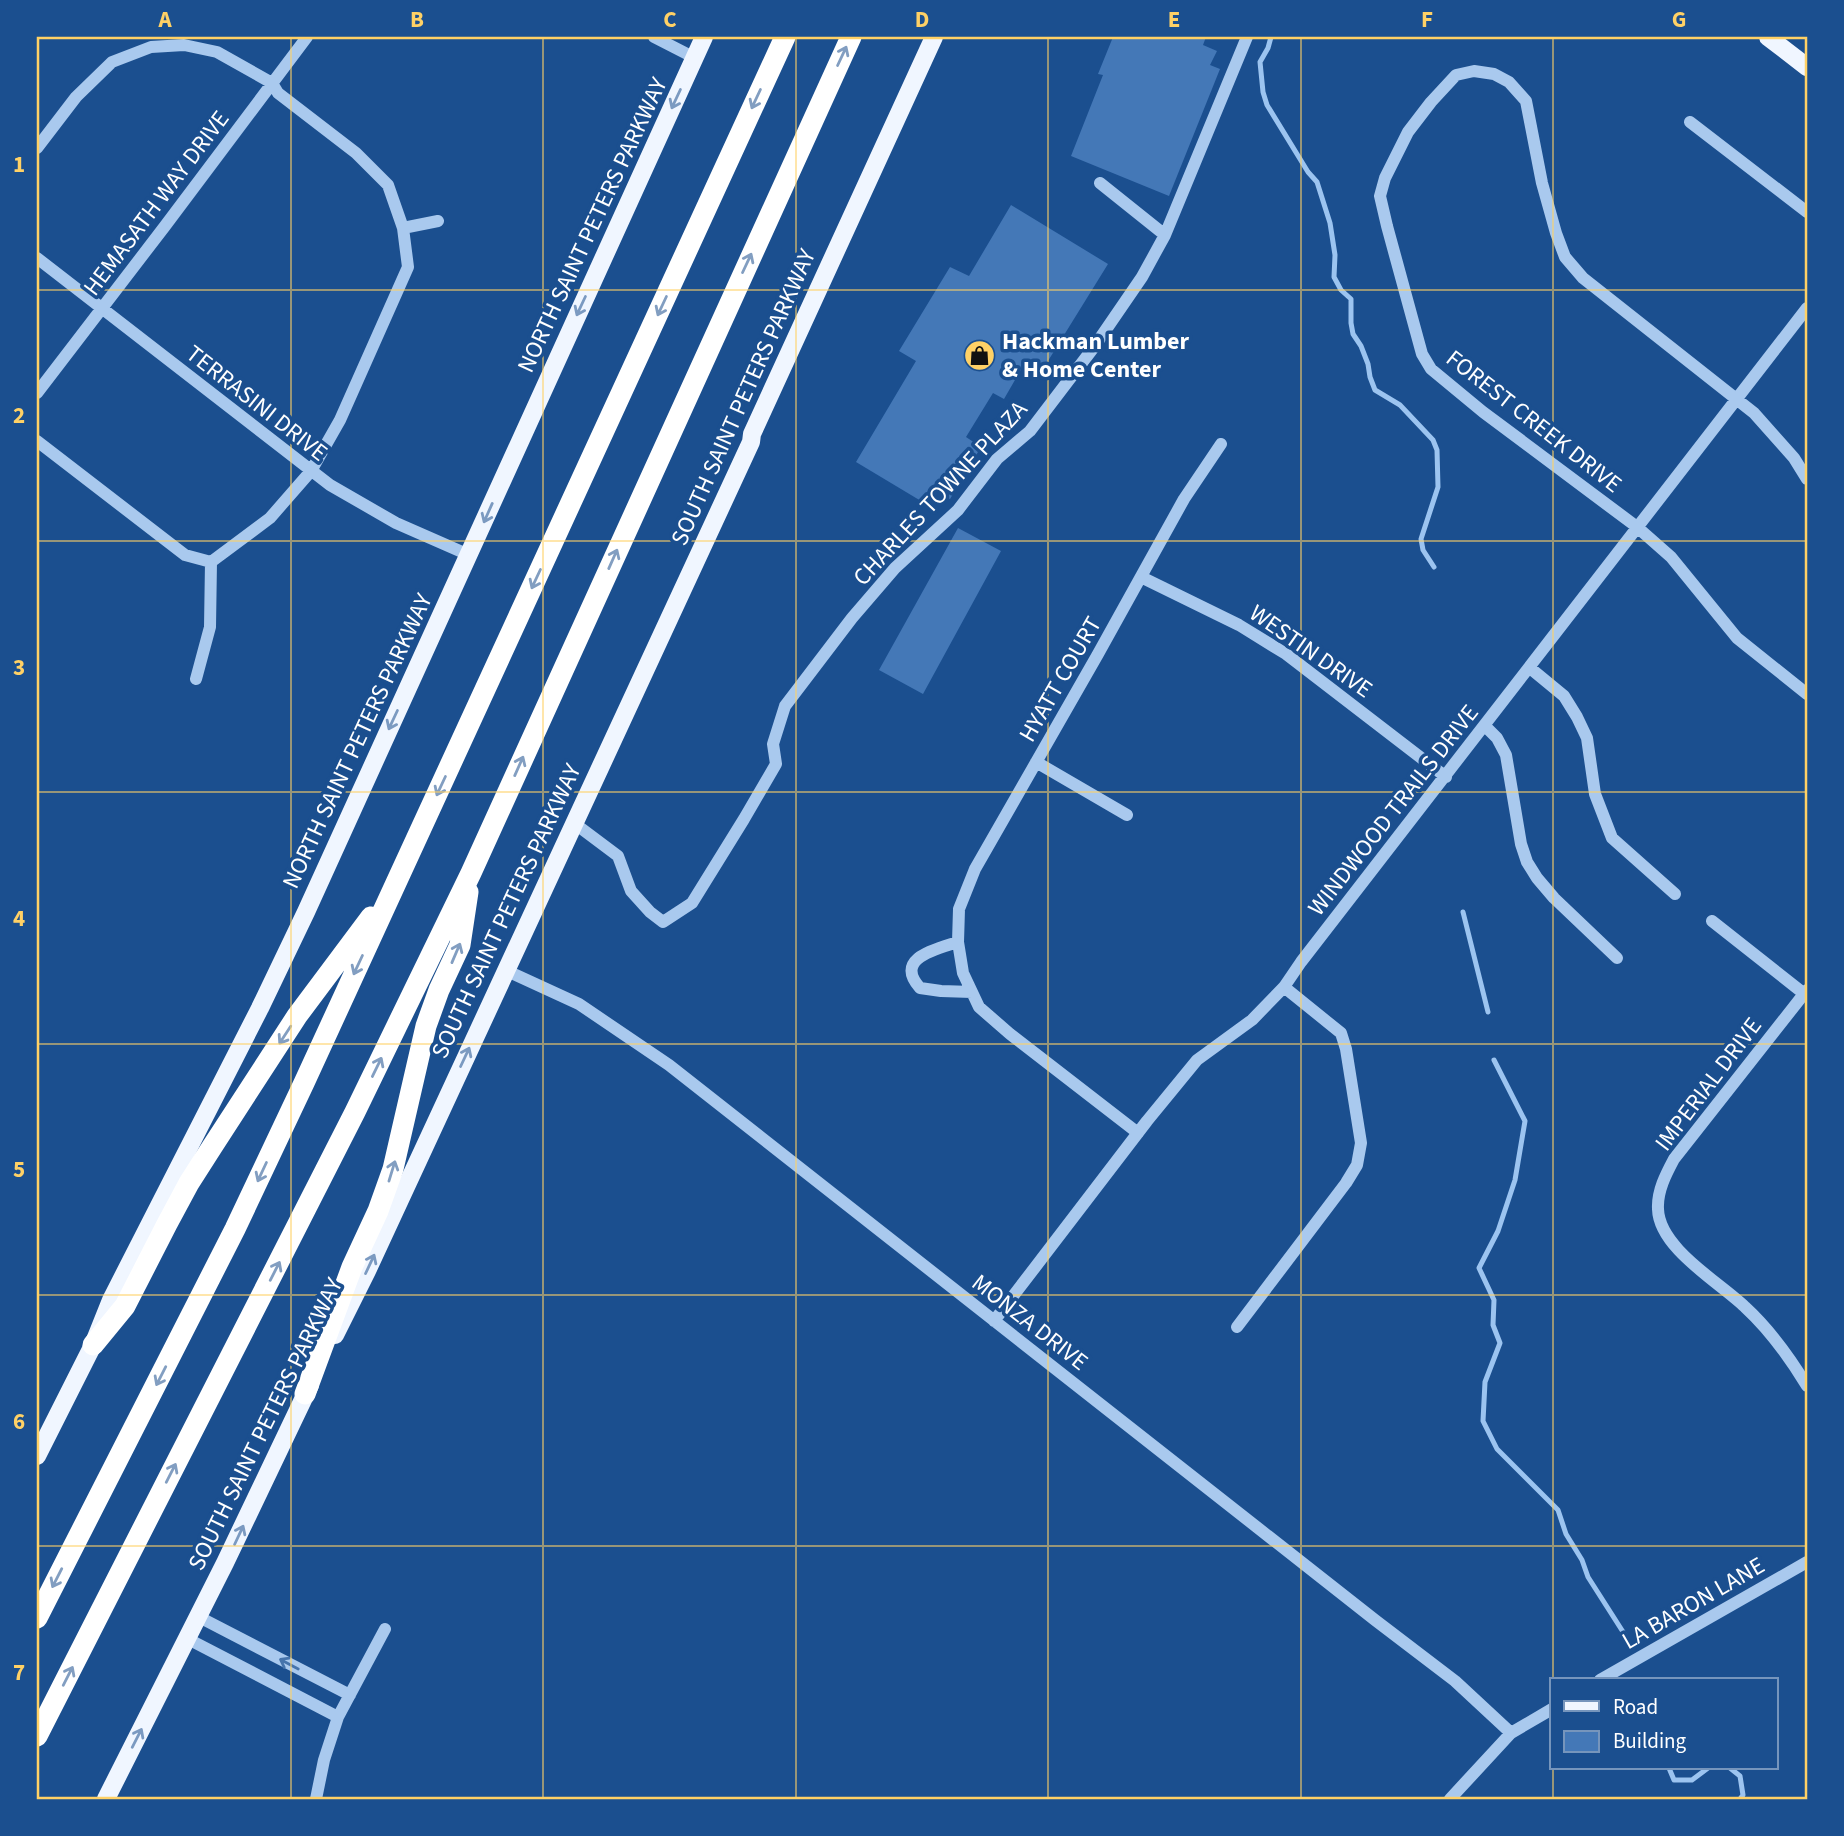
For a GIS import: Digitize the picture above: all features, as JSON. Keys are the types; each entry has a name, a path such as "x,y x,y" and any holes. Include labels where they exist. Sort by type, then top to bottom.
{"highway":[{"path":"37,1618 235,1229 785,37"},
{"path":"37,1736 331,1161 471,873 851,37"},
{"path":"306,1394 352,1268 378,1211 393,1169 426,1026 439,990 460,946 471,873"},
{"path":"93,1345 125,1306 189,1183 297,1016 397,881"}],"main road":[{"name":"NORTH SAINT PETERS PARKWAY","path":"37,1456 93,1345 111,1300 306,912 704,37"},
{"name":"SOUTH SAINT PETERS PARKWAY","path":"106,1799 188,1639 367,1271 751,442 752,434 934,37"},
{"path":"1768,37 1807,67"}],"street":[{"name":"HEMASATH WAY DRIVE","path":"37,393 307,37"},
{"path":"654,37 695,58"},
{"name":"CHARLES TOWNE PLAZA","path":"574,823 618,856 631,891 663,922 692,903 776,764 773,744 785,706 852,618 895,568 958,510 997,460 1030,432 1142,277 1165,236 1247,37"},
{"path":"37,148 76,97 112,62 151,47 184,45 217,52 272,83 278,93 356,153 388,185 403,228 408,267 340,420 311,471 270,517 211,562"},
{"name":"FOREST CREEK DRIVE","path":"1807,479 1794,457 1754,413 1583,278 1565,257 1556,233 1542,183 1526,101 1509,82 1494,74 1474,71 1457,75 1430,102 1408,132 1385,178 1380,196 1422,354 1431,369 1483,412 1637,527 1671,557 1737,638 1807,694"},
{"path":"1690,122 1807,212"},
{"path":"1100,183 1165,236"},
{"path":"403,228 438,221"},
{"name":"TERRASINI DRIVE","path":"37,258 330,485 396,523 469,555"},
{"name":"WINDWOOD TRAILS DRIVE","path":"994,1321 1197,1060 1252,1020 1284,987 1735,398 1807,308"},
{"path":"37,442 185,555 211,562"},
{"name":"HYATT COURT","path":"1138,1133 979,1007 963,973 958,943 959,909 975,869 1184,499 1221,444"},
{"path":"196,680 210,627 211,562"},
{"name":"WESTIN DRIVE","path":"1141,577 1239,625 1286,654 1446,777"},
{"path":"1530,668 1564,696 1577,717 1587,738 1595,794 1612,838 1675,894"},
{"path":"1485,726 1497,738 1506,755 1521,844 1527,862 1555,898 1617,958"},
{"path":"1036,762 1126,815"},
{"path":"1712,922 1806,993"},
{"path":"958,943 918,957 912,967 912,977 920,988 972,992"},
{"name":"MONZA DRIVE","path":"505,970 579,1004 669,1065 1455,1681 1511,1733"},
{"path":"1237,1327 1346,1183 1357,1165 1361,1143 1341,1033 1284,987"},
{"name":"IMPERIAL DRIVE","path":"1806,993 1674,1159 1662,1183 1658,1210 1666,1233 1679,1253 1746,1307 1791,1359 1807,1386"},
{"name":"LA BARON LANE","path":"1604,1678 1807,1562"},
{"path":"199,1616 350,1695"},
{"path":"316,1799 324,1760 338,1717 384,1629"},
{"path":"188,1639 338,1717"},
{"path":"1450,1799 1511,1733 1550,1710"}],"building":[{"path":"1113,37 1206,37 1203,45 1217,51 1210,65 1220,69 1169,196 1071,156 1103,75 1098,74"},
{"name":"Hackman Lumber & Home Center","path":"1011,205 1108,264 1043,369 1027,359 1004,399 993,393 966,437 981,447 950,499 933,490 926,504 856,462 916,361 899,351 950,267 969,276"},
{"path":"958,528 1001,551 923,694 879,670"}],"waterway":[{"path":"1271,37 1260,62 1263,92 1267,105 1308,172 1317,182 1330,223 1335,255 1334,277 1341,290 1351,299 1353,334 1361,346 1375,390 1400,405 1433,440 1437,450 1438,487 1421,539 1423,550 1434,567"},
{"path":"1463,912 1488,1012"},
{"path":"1494,1060 1525,1121 1515,1180 1498,1231 1479,1268 1494,1300 1493,1325 1500,1343 1485,1382 1483,1421 1497,1449 1558,1510 1566,1534 1582,1560 1588,1577 1625,1635"},
{"path":"1670,1770 1674,1780 1692,1780 1705,1770"},
{"path":"1732,1770 1740,1776 1743,1795 1740,1799"}],"place":[{"name":"Hackman Lumber & Home Center","path":"979,355"}]}
